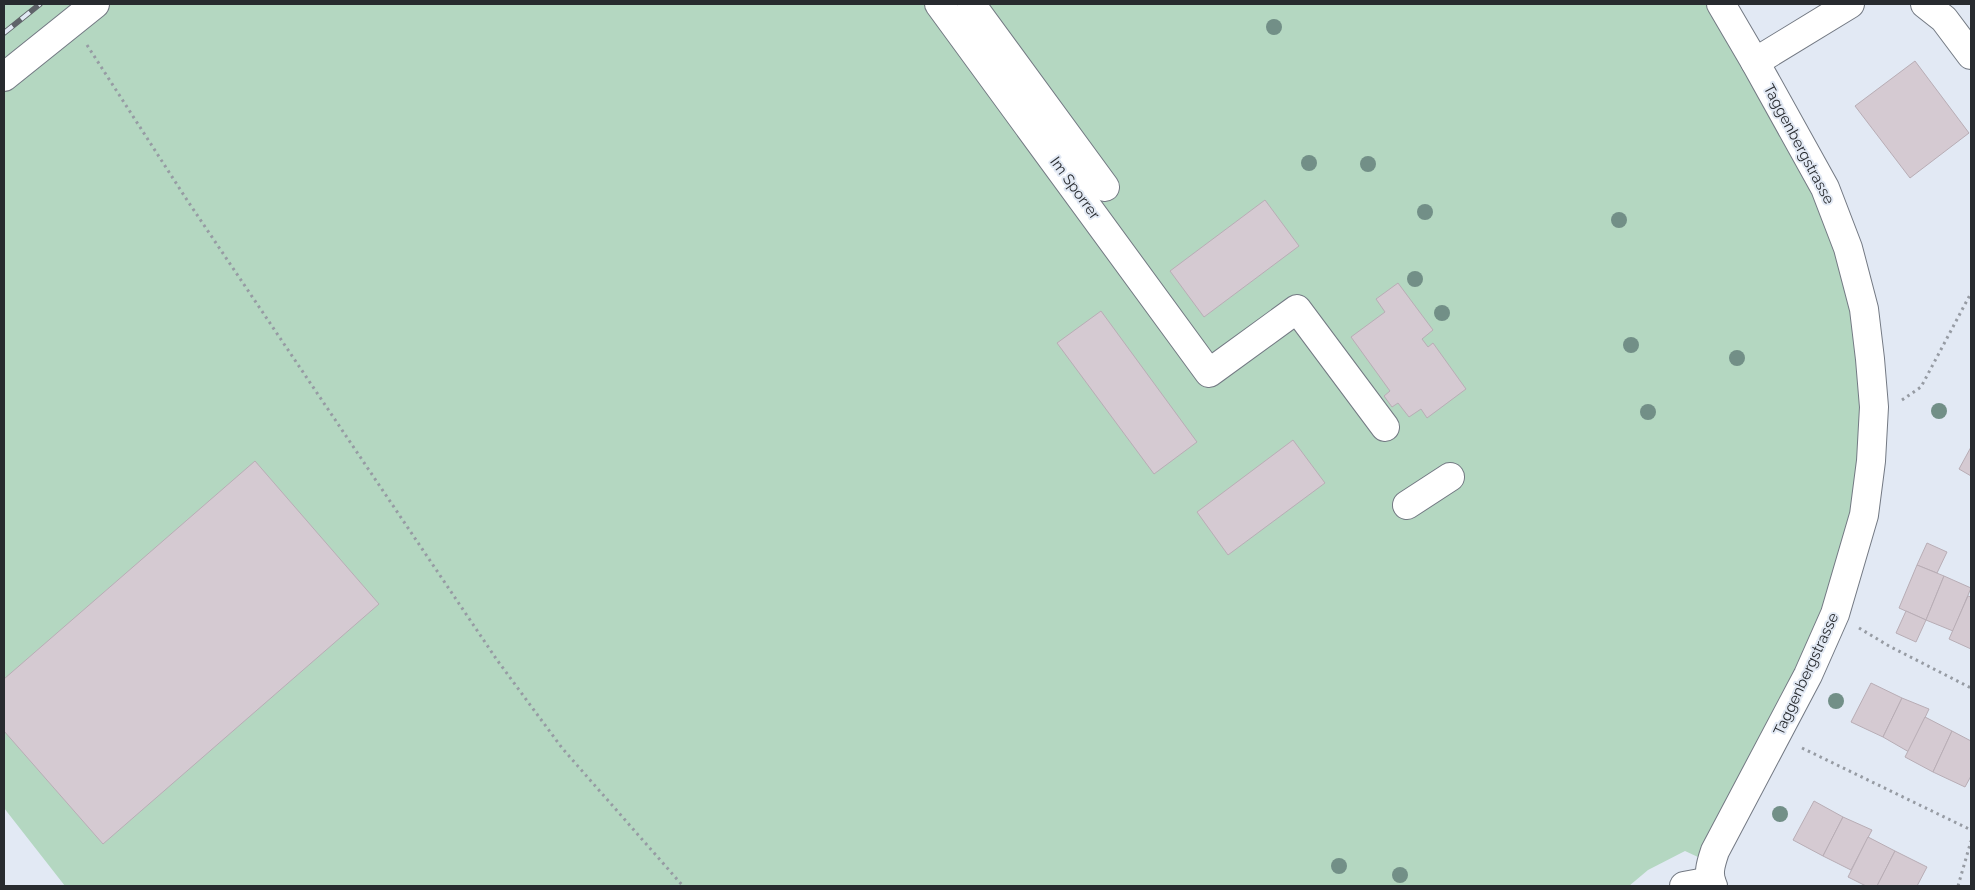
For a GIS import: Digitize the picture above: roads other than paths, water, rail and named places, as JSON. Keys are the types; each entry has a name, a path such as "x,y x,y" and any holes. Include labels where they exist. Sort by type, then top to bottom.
{"street":[{"path":"4,77 94,4"},
{"name":"Im Sporrer","path":"939,4 1208,373 1297,309 1384,427"},
{"path":"971,4 1105,188"},
{"name":"Taggenbergstrasse","path":"1712,884 1710,863 1715,851 1808,675 1835,614 1862,524 1872,461 1874,408 1864,309 1848,248 1825,188 1721,4"},
{"path":"1755,62 1850,4"},
{"path":"1925,4 1944,19 1971,55"},
{"path":"1408,505 1450,477"},
{"path":"1684,886 1712,884"}],"railway":[{"path":"4,33 40,4"}]}
